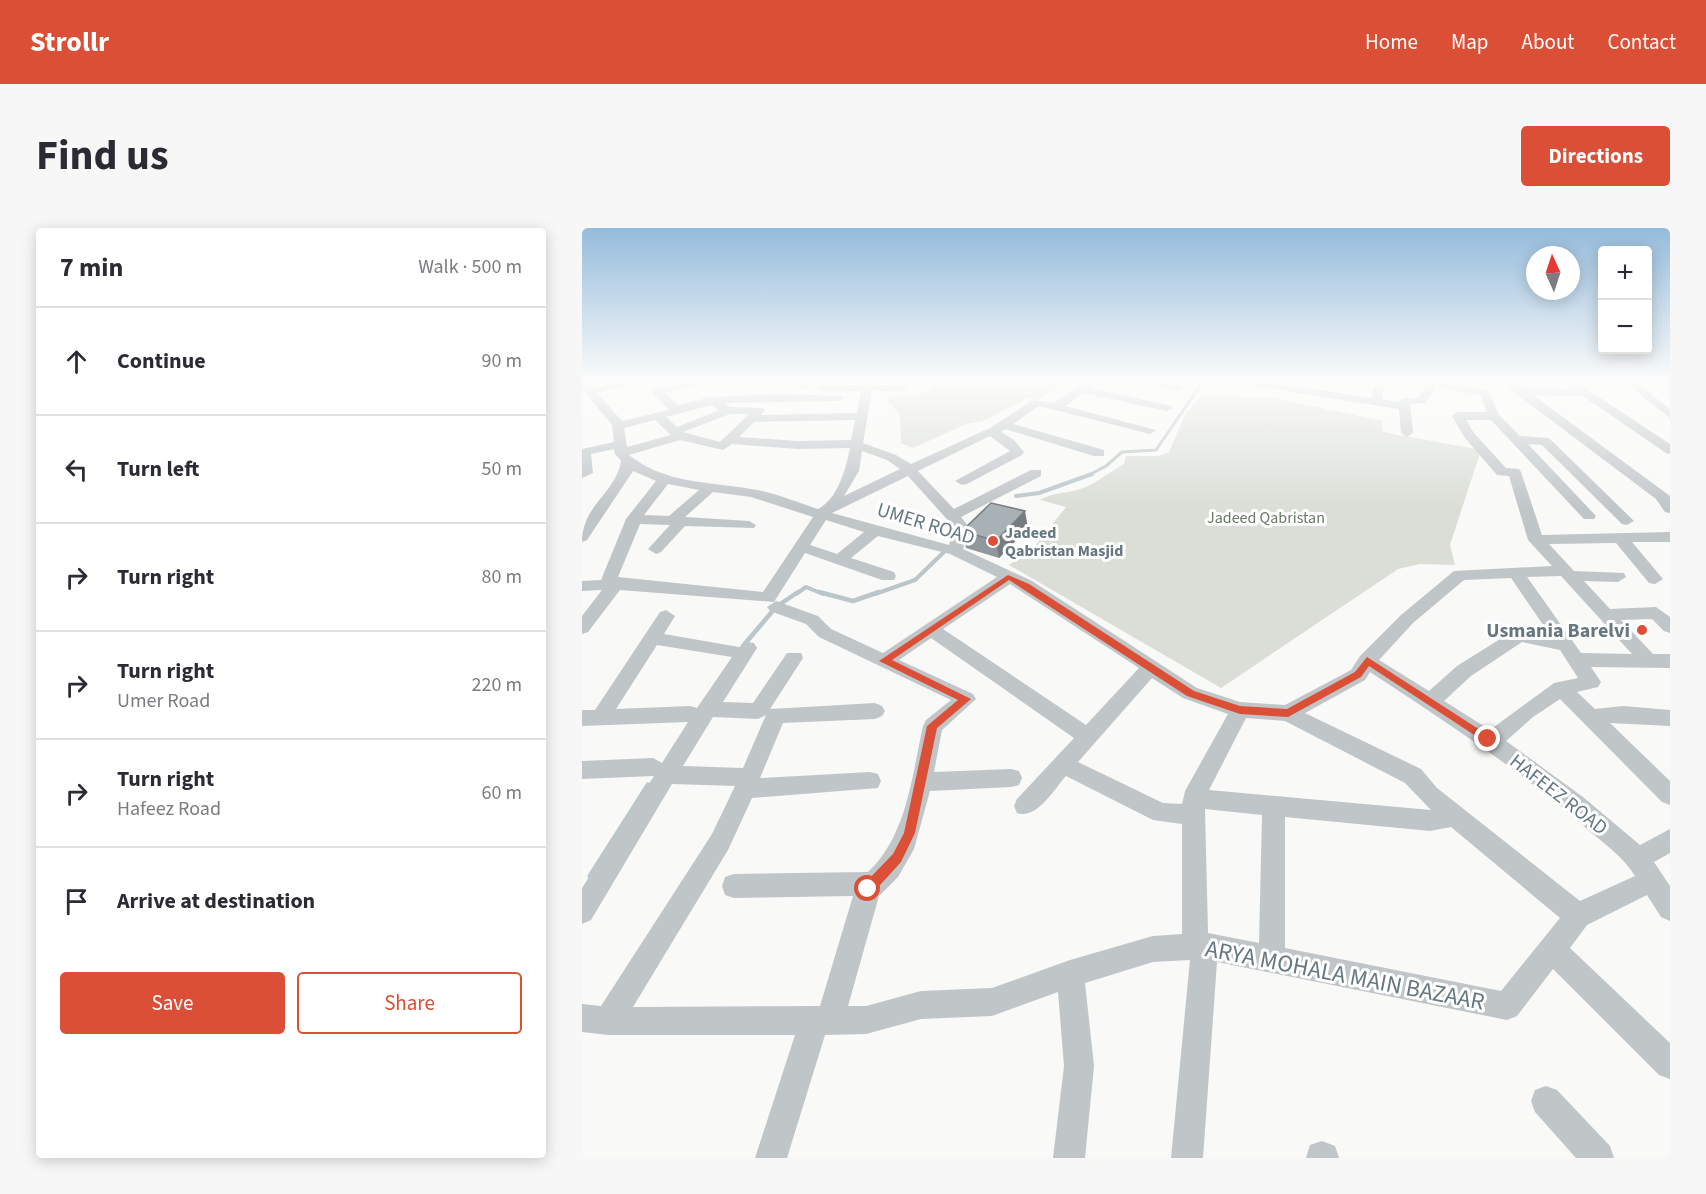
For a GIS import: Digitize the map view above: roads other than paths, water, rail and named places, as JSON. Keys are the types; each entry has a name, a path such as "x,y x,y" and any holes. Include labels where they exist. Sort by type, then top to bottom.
{"street":[{"path":"582,537 600,507 626,474 616,423"},
{"path":"618,426 628,423"},
{"path":"666,423 678,434 723,446 746,423"},
{"path":"582,474 586,472 583,453 623,452 678,434 701,423"},
{"path":"817,443 821,423"},
{"path":"582,586 613,583 664,584 768,598 852,471 861,423"},
{"path":"823,512 1007,423"},
{"path":"1049,438 1067,423"},
{"path":"1122,423 1150,430"},
{"path":"1406,423 1407,433"},
{"path":"1462,423 1469,435 1502,472 1514,472 1536,540 1647,660"},
{"path":"1501,423 1589,516"},
{"path":"1558,423 1666,500 1662,501 1670,509"},
{"path":"1629,423 1670,450"},
{"path":"999,429 1049,438 1100,453"},
{"path":"962,481 1018,452 999,429"},
{"path":"729,440 857,445 880,450 912,470 962,527 949,549"},
{"path":"1516,440 1545,441 1627,521"},
{"name":"UMER ROAD","path":"623,452 635,467 665,480 753,493 823,512 875,531 949,549 1026,585 1190,693 1240,710 1288,713"},
{"path":"952,516 1036,473"},
{"path":"582,628 613,583 633,519 649,495 665,480"},
{"path":"656,549 677,521 709,488"},
{"path":"633,519 749,525"},
{"path":"839,560 875,531"},
{"path":"1620,537 1655,579"},
{"path":"1536,540 1670,537"},
{"path":"801,547 888,576"},
{"path":"1491,741 1539,701 1561,688 1591,682 1516,573"},
{"path":"1288,713 1358,675 1367,661 1407,619 1460,575 1516,573 1618,577"},
{"path":"884,661 1008,577"},
{"path":"771,1158 868,889 889,869 906,841 933,726 966,699 825,633 812,620 776,607"},
{"path":"1606,615 1656,613 1669,624"},
{"path":"591,718 666,616"},
{"path":"930,629 1088,737"},
{"path":"1431,701 1464,671 1519,635 1570,652 1670,661"},
{"path":"582,911 660,771 740,650 652,638"},
{"path":"591,718 758,711 794,658"},
{"name":"HAFEEZ ROAD","path":"1367,661 1491,741 1575,804 1638,859 1670,908"},
{"path":"1025,806 1150,668"},
{"path":"1561,688 1670,795"},
{"path":"1187,1158 1200,946 1193,806 1240,710"},
{"path":"595,1019 720,842 748,783 776,715 875,711"},
{"path":"1288,713 1413,776 1429,795 1578,916"},
{"path":"1592,717 1623,714 1670,718"},
{"path":"1063,764 1161,813 1193,806 1274,806 1430,821 1456,816"},
{"path":"582,770 660,771 748,783 870,781"},
{"path":"921,782 1011,778"},
{"path":"1272,960 1274,806"},
{"path":"1638,859 1670,840"},
{"path":"1652,880 1578,916 1552,949 1670,1064"},
{"path":"734,886 872,884"},
{"name":"ARYA MOHALA MAIN BAZAAR","path":"595,1019 866,1020 921,1005 992,1002 1070,974 1153,949 1200,946 1507,1006 1552,949"},
{"path":"1069,1158 1079,1066 1070,974"},
{"path":"1546,1101 1599,1158"}],"waterway":[{"path":"1089,475 1106,466 1122,452 1156,450 1174,423"},
{"path":"1016,496 1039,493 1092,474"},
{"path":"875,594 915,580 947,549"},
{"path":"796,594 806,587 823,594"},
{"path":"743,646 776,607 798,592"},
{"path":"819,592 853,601 879,592"},
{"path":"590,876 648,785"}],"place":[{"name":"Jadeed Qabristan Masjid","path":"993,541"},
{"name":"Usmania Barelvi","path":"1642,630"}],"park label":[{"name":"Jadeed Qabristan","path":"1266,517"}]}
